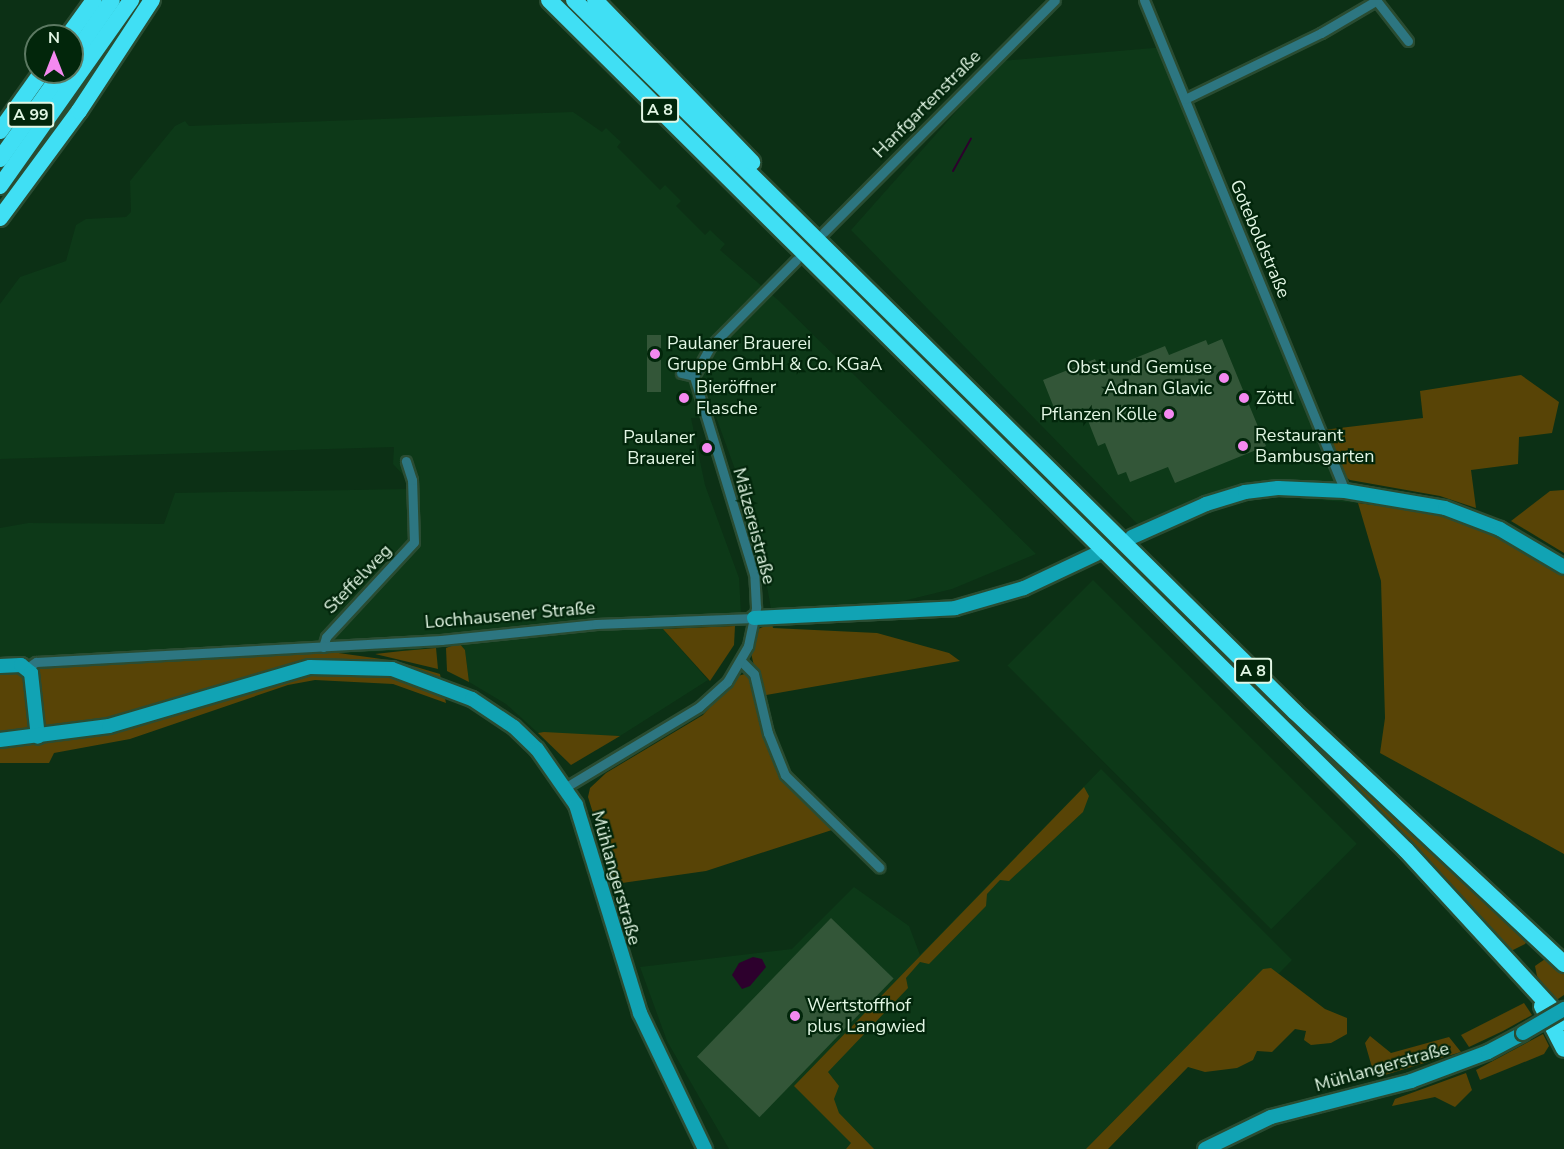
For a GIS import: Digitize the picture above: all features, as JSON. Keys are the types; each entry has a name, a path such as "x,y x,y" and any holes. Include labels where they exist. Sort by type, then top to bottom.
{"highway":[{"path":"77,24 94,0"},
{"path":"84,41 112,0"},
{"name":"A 99","path":"0,186 131,0"},
{"path":"0,218 79,111 152,0"},
{"name":"A 8","path":"574,0 1410,824 1564,964"},
{"path":"596,0 729,136 776,190 781,205"},
{"name":"A 8","path":"550,2 1398,842 1564,1022"},
{"path":"0,131 33,84"},
{"name":"A 99","path":"0,159 53,84"},
{"path":"1533,989 1564,1049"}],"main road":[{"path":"1132,537 1206,504 1245,492 1278,488 1345,491 1445,508 1500,529 1564,567"},
{"name":"Lochhausener Straße","path":"754,618 955,608 1024,588 1096,554"},
{"path":"0,666 27,668 38,737 0,740"},
{"name":"Mühlangerstraße","path":"38,737 161,713 286,671 364,666 427,679 480,704 514,727 566,787 587,832 611,929 640,1013 705,1149"},
{"name":"Mühlangerstraße","path":"1205,1149 1271,1117 1411,1081 1488,1052 1564,1009"}],"street":[{"name":"Hanfgartenstraße","path":"824,232 1055,0"},
{"name":"Goteboldstraße","path":"1144,0 1345,491"},
{"path":"1185,99 1321,33 1376,0 1408,41"},
{"path":"681,373 694,376 710,347 796,260"},
{"name":"Mälzereistraße","path":"566,787 699,707 718,693 741,661 754,618 754,574 694,376"},
{"name":"Steffelweg","path":"323,647 326,637 414,542 412,480 406,461"},
{"name":"Lochhausener Straße","path":"27,668 36,662 323,647 596,624 754,618"},
{"path":"741,661 754,674 768,733 785,775 879,867"}],"shaded area":[{"path":"558,0 565,0 807,240 804,243"},
{"path":"1165,47 1323,430 1358,503 1270,496 1222,507 1150,537 851,230 1001,61"},
{"name":"Paulaner Brauerei","path":"573,112 602,132 606,128 621,142 617,147 660,190 665,185 681,201 676,206 705,235 710,230 725,244 720,250 778,300 1036,554 952,589 879,607 771,609 757,530 716,417 691,418 705,485 739,578 741,613 735,626 663,629 708,680 620,736 538,733 506,704 469,682 465,650 459,643 415,650 42,667 0,662 0,528 28,523 164,524 175,493 408,489 407,479 393,464 394,447 0,459 0,304 20,277 66,261 76,225 86,219 126,217 131,212 130,181 175,126 185,121 189,126"},
{"path":"817,248 1098,529 1095,533 813,252"},
{"path":"1521,375 1559,402 1552,433 1519,437 1518,464 1471,470 1476,508 1440,496 1350,480 1341,474 1323,430 1423,418 1420,391"},
{"path":"1564,490 1564,553 1511,521 1550,491"},
{"path":"1358,503 1443,514 1497,536 1564,576 1564,854 1380,753 1385,718 1381,581"},
{"path":"1093,580 1357,844 1271,929 1007,666"},
{"path":"772,623 773,628 877,633 949,653 960,661 761,696 751,653 758,629"},
{"path":"735,626 734,645 710,681 663,629"},
{"path":"459,643 465,650 469,682 447,671 446,648"},
{"path":"436,648 438,669 375,654 402,651"},
{"path":"324,651 396,661 440,674 446,703 393,684 315,680 288,685 130,739 54,753 49,763 0,763 0,662 42,667"},
{"path":"1244,667 1528,940 1525,944 1507,953 1237,674"},
{"path":"748,673 777,766 789,786 835,829 706,871 615,884 588,797 590,788 606,773 703,715 738,676"},
{"path":"544,732 620,736 571,765 538,733"},
{"path":"1101,769 1292,960 1108,1149 856,1149 851,1144 846,1149 729,1149 667,1041 640,967 792,949 854,887 909,926 920,955"},
{"path":"1084,787 1089,796 1083,812 1009,881 1000,880 987,894 986,906 929,964 920,962 906,978 908,988 828,1072 839,1086 834,1099 839,1113 874,1149 846,1149 851,1143 794,1086"},
{"path":"753,957 762,959 766,967 750,986 742,989 732,975 739,963"},
{"path":"1548,957 1564,971 1564,995 1555,1001 1537,976 1535,966"},
{"path":"1271,968 1325,1009 1347,1018 1347,1034 1331,1043 1311,1045 1304,1040 1306,1031 1295,1029 1272,1052 1257,1051 1253,1060 1237,1068 1205,1072 1188,1067 1108,1149 1086,1149 1263,969"},
{"path":"1524,1003 1532,1015 1503,1031 1469,1047 1461,1035"},
{"path":"1543,1034 1549,1046 1544,1054 1480,1080 1476,1070"},
{"path":"1370,1036 1391,1053 1449,1037 1461,1052 1375,1078 1365,1043"},
{"path":"1466,1073 1472,1090 1455,1107 1435,1097 1392,1106 1395,1099"}],"building":[{"name":"Paulaner Brauerei Gruppe GmbH & Co. KGaA","path":"647,335 661,335 661,392 647,392"},
{"name":"Pflanzen Kölle","path":"1222,339 1266,446 1175,483 1168,467 1130,482 1126,472 1118,475 1105,443 1098,446 1083,408 1058,418 1043,380 1095,359 1099,369 1108,369 1165,346 1169,355 1206,340 1208,345"},
{"name":"Wertstoffhof plus Langwied","path":"831,918 894,978 760,1117 697,1057"}],"waterway":[{"path":"953,171 971,139"}],"place":[{"name":"Paulaner Brauerei Gruppe GmbH & Co. KGaA","path":"655,354"},
{"name":"Obst und Gemüse Adnan Glavic","path":"1224,378"},
{"name":"Bieröffner Flasche","path":"684,398"},
{"name":"Zöttl","path":"1244,398"},
{"name":"Pflanzen Kölle","path":"1169,414"},
{"name":"Restaurant Bambusgarten","path":"1243,446"},
{"name":"Paulaner Brauerei","path":"707,448"},
{"name":"Wertstoffhof plus Langwied","path":"795,1016"}]}
